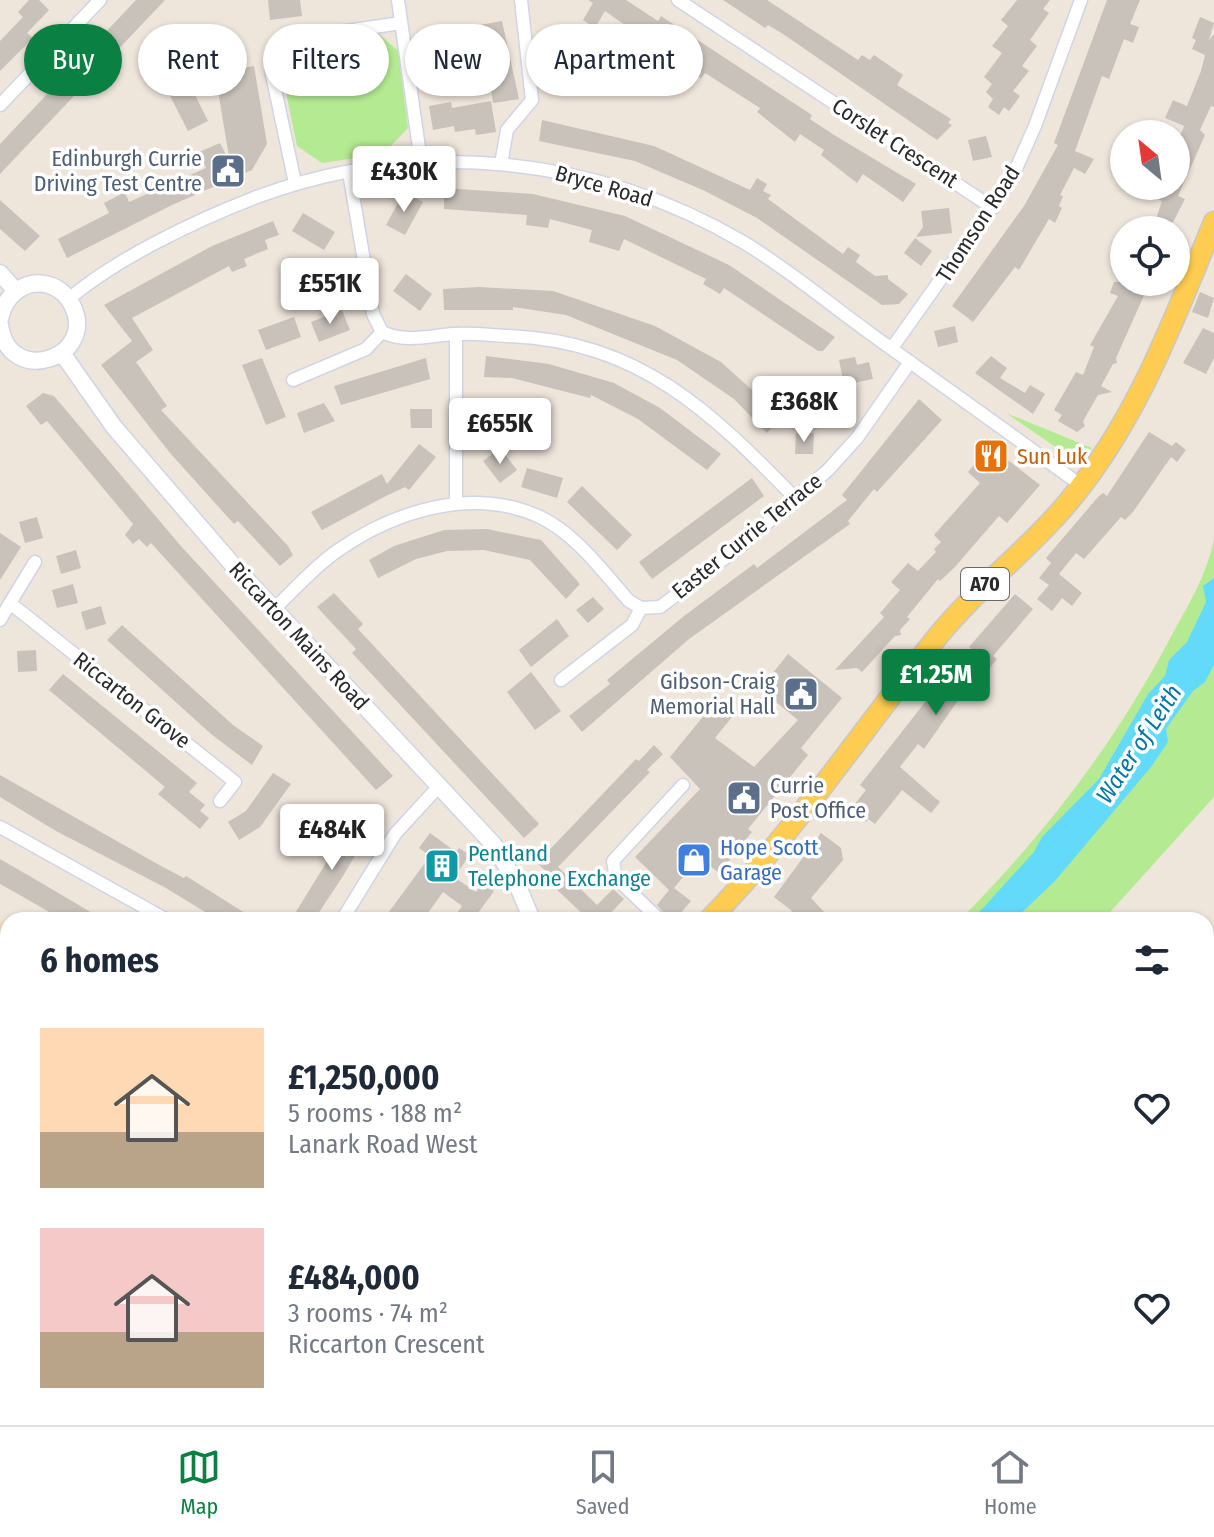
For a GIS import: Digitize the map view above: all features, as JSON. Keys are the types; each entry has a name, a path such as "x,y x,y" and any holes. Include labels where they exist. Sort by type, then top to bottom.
{"main road":[{"name":"A70","path":"719,912 939,634 981,588 1045,528 1082,486 1116,438 1147,381 1214,222"}],"street":[{"path":"0,105 100,0"},
{"path":"398,0 421,162"},
{"path":"501,164 507,130 532,100 521,0"},
{"name":"Corslet Crescent","path":"678,0 993,208"},
{"name":"Thomson Road","path":"892,348 993,208 1024,154 1081,0"},
{"path":"295,183 272,75 271,58 278,47 292,39 401,23"},
{"name":"Bryce Road","path":"69,299 108,271 217,213 295,183 421,162 501,164 553,170 609,184 706,223 776,263 1082,486"},
{"path":"349,172 373,314 382,332 397,339 456,334 519,337 584,347 642,368 723,424 797,500"},
{"path":"0,273 16,291"},
{"path":"50,285 69,299 75,309 76,334 62,353 39,361 3,350 0,322 7,299 16,291 26,286 50,285"},
{"path":"293,380 366,349 382,332"},
{"path":"456,334 456,502"},
{"name":"Riccarton Mains Road","path":"62,353 114,427 274,609 494,845 517,884 529,912"},
{"name":"Easter Currie Terrace","path":"561,680 632,625 641,608 660,607 797,500 857,438 910,362"},
{"path":"274,609 335,552 369,531 413,512 456,502 505,507 540,517 567,536 629,601 641,608"},
{"path":"0,620 35,562"},
{"name":"Riccarton Grove","path":"10,603 235,782 220,801"},
{"path":"652,912 616,878 613,861 683,785"},
{"path":"347,912 395,834 439,786"},
{"path":"0,827 153,912"}],"green space":[{"path":"389,43 398,51 408,128 383,154 322,163 297,146 287,96 389,96"},
{"path":"1006,413 1092,448 1081,459 1073,459"},
{"path":"1214,539 1214,797 1110,912 968,912 1022,854 1103,749 1151,673 1192,599"}],"water":[{"name":"Water of Leith","path":"1214,578 1214,665 1205,682 1193,691 1166,729 1168,742 1151,767 1055,881 1022,912 979,912 1034,852 1042,837 1099,779 1148,694 1165,676 1169,660 1187,642 1206,602 1203,586"}],"building":[{"path":"29,0 39,0 49,10 36,24 24,24 24,47 0,71 0,41 23,17 18,12"},
{"path":"136,0 165,0 142,24 138,24 138,28 122,45 122,24 113,24"},
{"path":"268,0 300,0 302,16 270,20"},
{"path":"588,0 626,0 658,21 661,16 673,24 623,24 605,11 597,24 589,24 583,20 593,3"},
{"path":"723,0 767,0 858,60 862,55 870,60 874,55 903,75 897,85 951,119 948,123 952,125 937,140 783,34 768,25 765,28"},
{"path":"1017,0 1050,0 1043,9 1049,13 1030,40 1037,46 1022,66 1029,71 1013,91 1020,96 1009,111 1004,107 999,115 988,107 993,99 986,92 992,84 984,77 1002,53 992,46 1008,26 1001,20"},
{"path":"1107,0 1140,0 1130,24 1139,27 1133,43 1124,39 1109,79 1102,76 1075,151 1094,159 1085,174 1074,168 1060,195 1063,196 1059,206 1062,208 1055,223 1049,219 1019,270 1015,267 973,322 952,306 1024,206 1058,145 1054,143"},
{"path":"1200,17 1214,23 1209,40 1214,34 1214,107 1211,106 1200,130 1205,135 1190,169 1190,120 1165,118 1173,100 1187,106 1201,71 1205,55 1192,49 1196,40 1192,38"},
{"path":"703,44 812,115 810,119 834,135 916,184 903,202 863,174 857,183 821,155 824,150 800,134 795,142 757,112 760,108 705,73 703,76"},
{"path":"510,58 519,99 493,103 492,96 510,96"},
{"path":"254,66 267,144 252,170 172,205 67,258 58,239 109,213 104,203 125,192 129,202 206,168 199,152 220,143 230,163 219,96 247,96 247,67"},
{"path":"45,96 74,96 0,174 0,144"},
{"path":"170,96 196,96 208,121 188,131"},
{"path":"491,101 496,132 476,135 475,129 455,132 454,126 433,130 429,106 451,102 452,108"},
{"path":"542,120 654,146 750,190 757,178 767,184 763,191 771,195 768,199 843,254 848,247 860,255 856,262 875,276 888,275 888,279 908,294 899,304 882,305 757,218 705,191 635,161 539,141"},
{"path":"986,136 992,157 973,161 968,140"},
{"path":"444,188 533,194 625,216 729,265 835,337 823,351 818,351 724,288 720,294 703,284 706,279 624,239 619,251 589,242 592,230 550,219 548,228 526,225 527,215 444,209"},
{"path":"404,192 423,202 405,235 386,225"},
{"path":"0,200 40,236 25,251 0,229"},
{"path":"1160,200 1184,200 1176,216 1157,216 1162,201"},
{"path":"949,208 952,233 916,237 923,227 921,211"},
{"path":"303,213 335,232 324,250 292,231"},
{"path":"273,221 279,235 265,240 268,249 244,259 247,266 232,272 229,266 132,318 153,350 136,362 167,406 161,410 288,546 293,555 280,566 238,521 234,524 170,453 101,365 132,341 104,305 212,246"},
{"path":"915,238 932,251 921,266 904,253"},
{"path":"345,261 348,279 323,284 320,265"},
{"path":"406,274 432,294 420,311 393,291"},
{"path":"479,287 553,291 655,326 721,362 782,417 767,433 734,399 677,360 566,315 513,307 513,310 444,310 443,289"},
{"path":"1200,292 1214,298 1208,318 1192,312"},
{"path":"1118,296 1144,296 1116,358 1117,363 1113,364 1101,386 1112,392 1098,395 1083,421 1085,426 1077,432 1058,421 1062,415 1054,410 1076,372 1083,375 1094,347 1090,345"},
{"path":"342,310 350,330 319,342 311,322"},
{"path":"294,317 301,337 266,350 258,330"},
{"path":"955,326 958,342 938,347 934,331"},
{"path":"1203,328 1214,333 1214,358 1206,374 1183,363"},
{"path":"486,356 549,364 614,383 660,408 721,454 707,470 638,419 591,395 590,398 512,378 484,377"},
{"path":"991,356 1007,368 1000,378 1025,393 1030,385 1045,394 1033,414 975,373"},
{"path":"855,357 857,365 869,362 873,379 844,385 839,360"},
{"path":"262,358 286,417 266,425 242,365"},
{"path":"426,358 430,379 341,405 334,386"},
{"path":"43,393 54,396 180,545 393,776 376,790 151,543 147,547 139,539 133,544 125,535 133,524 47,421 41,425 26,406"},
{"path":"832,397 849,410 838,423 821,410"},
{"path":"919,399 942,420 877,492 874,489 848,521 850,524 689,639 582,732 569,716 610,684 607,680 684,616 754,564 757,568 847,500 842,495"},
{"path":"324,403 335,421 304,433 297,413"},
{"path":"410,409 432,409 432,428 411,428"},
{"path":"482,411 502,411 502,428 482,428"},
{"path":"1149,432 1172,446 1176,442 1186,450 1177,462 1171,457 1133,512 1125,520 1121,517 1084,559 1076,553 1059,574 1082,593 1072,606 1062,598 1052,611 1037,599 1049,585 1039,578 1051,563 1046,558 1098,497 1103,493 1107,496"},
{"path":"796,433 814,433 813,454 795,454"},
{"path":"419,444 436,457 409,490 405,487 322,530 311,512 382,474 387,484"},
{"path":"990,446 1040,485 1007,523 999,516 954,568 940,581 938,579 907,617 910,619 900,630 901,635 895,636 862,672 857,668 835,670 884,617 880,613 900,590 891,582 908,563 918,571 936,552 934,549 941,542 934,535 980,483 968,472"},
{"path":"500,448 517,470 500,483 483,461"},
{"path":"527,468 563,478 557,498 521,487"},
{"path":"752,478 764,496 652,579 639,562"},
{"path":"582,486 632,535 617,550 567,502"},
{"path":"37,517 43,538 25,543 19,522"},
{"path":"487,529 541,540 580,584 566,599 530,560 484,550 447,551 416,559 378,578 369,560 394,546 444,530"},
{"path":"0,533 21,547 0,580"},
{"path":"76,550 81,568 61,574 56,556"},
{"path":"73,584 78,603 57,608 52,590"},
{"path":"334,593 363,624 358,629 539,824 524,838 352,653 356,649 317,607"},
{"path":"1015,594 1033,609 993,656 997,659 984,675 988,678 970,699 965,695 959,699 924,749 918,744 900,767 940,802 931,813 902,790 875,824 868,819 866,822 850,810 866,790 860,785 941,682 941,677 957,659 976,653 969,647"},
{"path":"593,597 604,609 588,623 576,610"},
{"path":"101,606 106,624 86,630 81,612"},
{"path":"557,619 569,636 531,667 519,650"},
{"path":"122,625 233,725 263,746 252,765 211,734 107,640"},
{"path":"36,650 37,671 18,672 17,651"},
{"path":"788,654 842,698 801,748 808,755 748,829 752,832 719,873 699,858 674,888 691,901 682,912 663,912 657,905 669,890 635,857 700,789 670,757 719,697 737,711 715,738 754,767 798,720 760,689"},
{"path":"531,672 561,711 535,730 507,692"},
{"path":"63,674 197,783 189,792 205,805 200,811 209,818 200,829 158,794 165,787 49,690"},
{"path":"654,745 663,754 647,770 650,772 558,867 597,905 613,889 624,899 612,912 581,912 553,886 547,879 550,875 537,863 636,759 639,761"},
{"path":"273,773 291,784 260,827 239,840 228,822 246,811"},
{"path":"0,775 161,866 184,878 186,876 243,912 205,912 0,797"},
{"path":"353,819 370,830 319,912 296,912"},
{"name":"Pentland Telephone Exchange","path":"430,833 456,852 459,848 470,855 454,877 476,892 483,883 494,891 479,912 458,912 462,906 443,892 429,912 389,912 430,856 419,848"},
{"path":"821,833 841,848 843,860 811,898 824,912 791,912 774,897"},
{"path":"0,859 90,912 49,912 0,884"}],"place":[{"name":"Edinburgh Currie Driving Test Centre","path":"228,171"},
{"name":"Sun Luk","path":"991,456"},
{"name":"Gibson-Craig Memorial Hall","path":"801,694"},
{"name":"Currie Post Office","path":"744,798"},
{"name":"Hope Scott Garage","path":"694,860"},
{"name":"Pentland Telephone Exchange","path":"442,866"}]}
